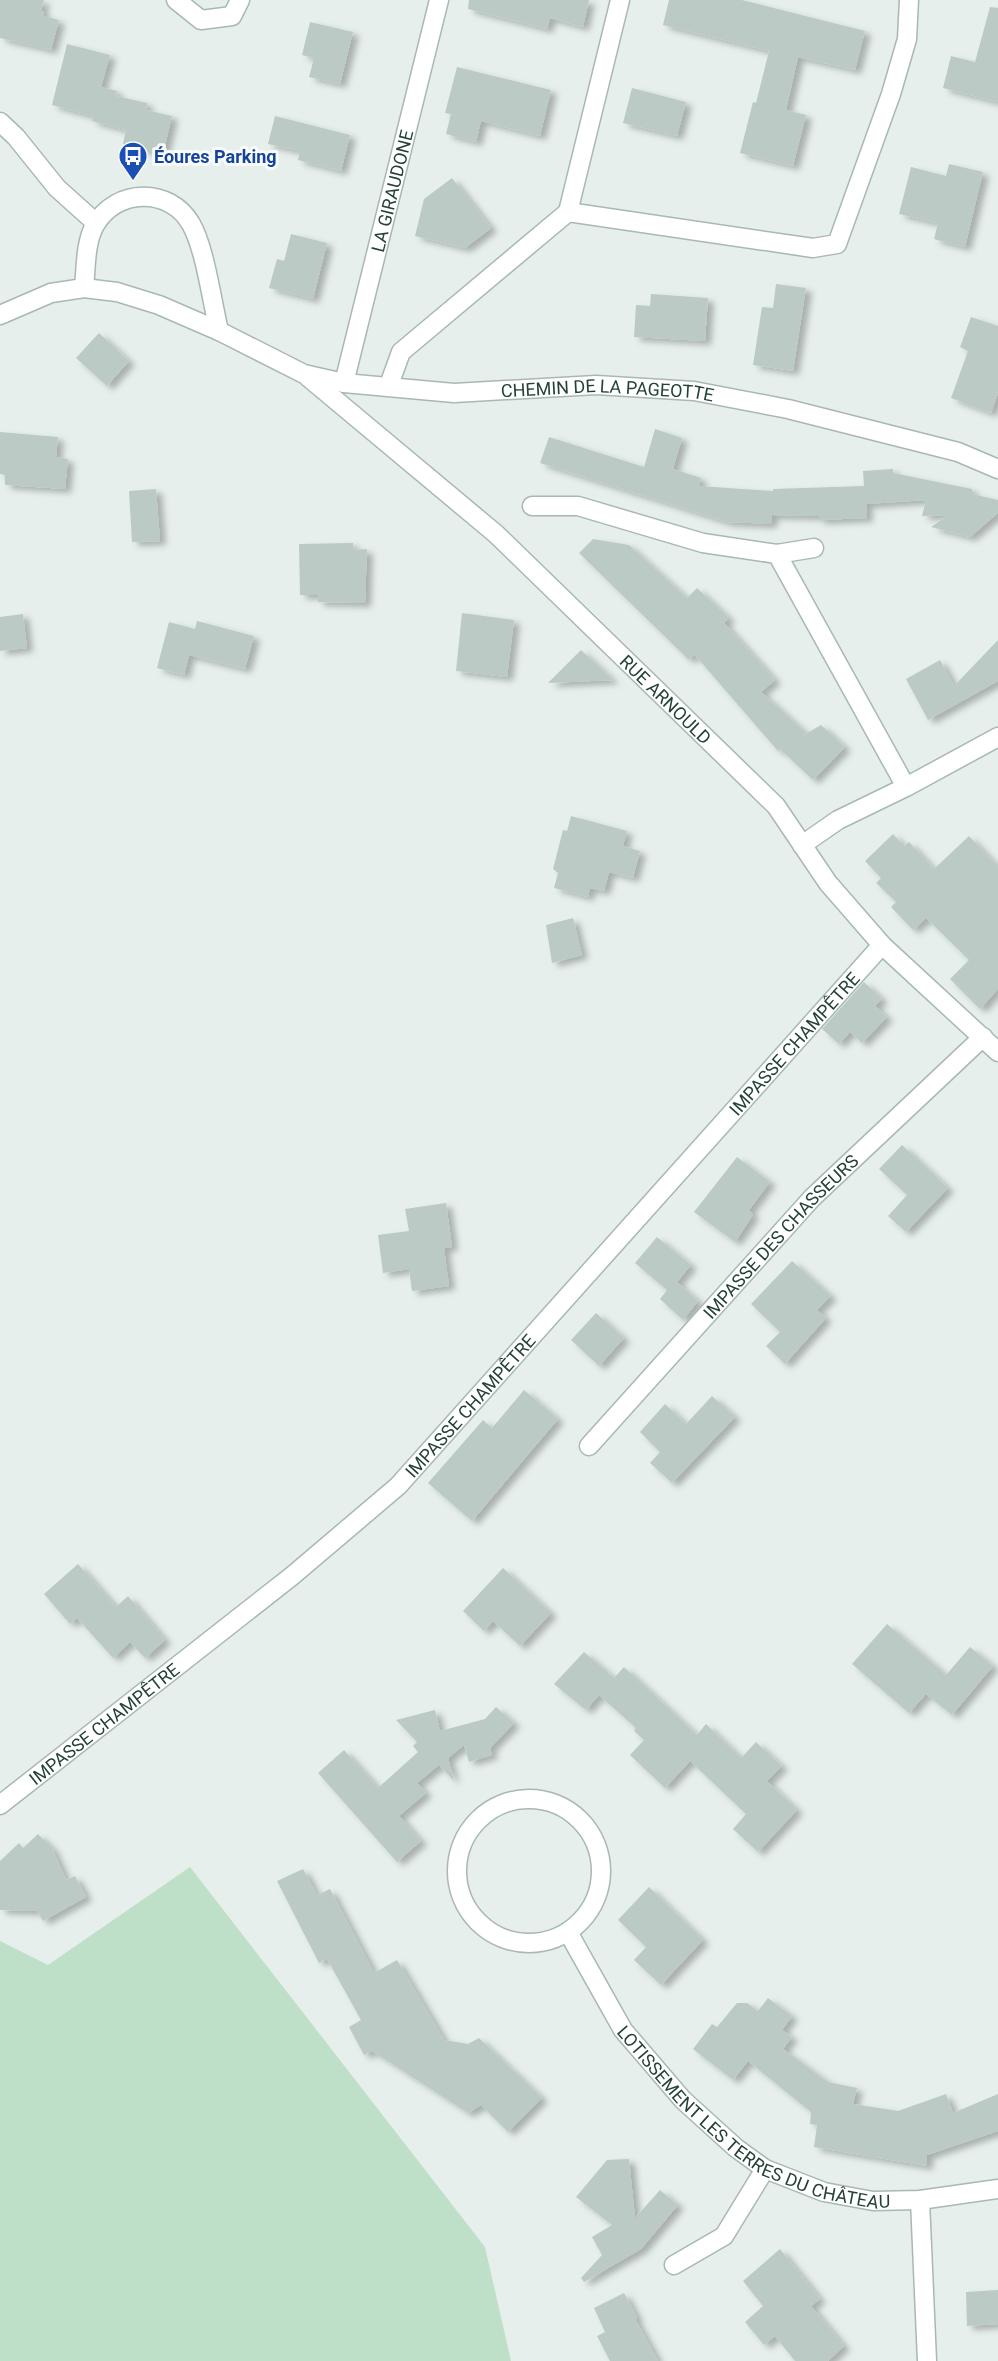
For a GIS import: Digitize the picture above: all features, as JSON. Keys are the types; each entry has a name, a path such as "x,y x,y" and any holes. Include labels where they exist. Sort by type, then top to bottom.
{"street":[{"path":"176,0 201,20 232,16 240,0"},
{"name":"LA GIRAUDONE","path":"344,383 439,0"},
{"path":"389,385 401,352 568,212 620,0"},
{"path":"568,212 813,248 837,244 891,94 907,39 909,0"},
{"path":"0,122 16,137 57,188 96,223"},
{"path":"84,288 91,233 96,223 111,207 133,196 148,195 178,208 190,222 197,237 219,331"},
{"name":"CHEMIN DE LA PAGEOTTE","path":"0,315 51,293 84,288 117,292 159,305 219,331 304,374 344,383 389,385 454,393 596,385 694,391 788,409 958,452 998,469"},
{"name":"RUE ARNOULD","path":"304,374 496,534 776,806 828,883 882,945 998,1052"},
{"path":"532,506 578,506 703,543 777,554 814,548"},
{"path":"777,554 906,787"},
{"path":"802,845 838,820 906,787 998,737"},
{"name":"IMPASSE CHAMPÊTRE","path":"0,1805 292,1576 398,1486 882,945"},
{"name":"IMPASSE DES CHASSEURS","path":"589,1446 812,1198 983,1038"},
{"path":"539,1798 563,1806 584,1822 597,1843 602,1868 599,1893 587,1915 568,1932 545,1942 520,1943 495,1935 476,1920 462,1899 456,1873 460,1849 472,1826 490,1809 514,1800 539,1798"},
{"name":"LOTISSEMENT LES TERRES DU CHÂTEAU","path":"568,1932 623,2031 683,2100 736,2148 765,2169 824,2192 873,2201 920,2200 998,2189"},
{"path":"674,2265 724,2236 765,2169"},
{"path":"920,2200 927,2361"}],"green space":[{"path":"190,1867 485,2247 511,2361 0,2361 0,1941 48,1965"}],"building":[{"path":"0,0 44,0 41,11 44,12 43,16 59,20 51,50 0,38"},
{"path":"469,0 589,0 583,27 550,18 547,29 468,9"},
{"path":"669,0 742,0 865,31 855,70 798,57 786,110 806,115 793,166 740,153 769,51 663,25"},
{"path":"990,7 998,8 998,102 943,88 951,56 975,62"},
{"path":"310,22 353,32 340,84 309,77 314,58 302,55"},
{"path":"67,44 110,55 101,87 117,91 116,96 147,103 146,110 172,116 163,154 123,144 126,130 92,121 93,116 52,105"},
{"path":"457,67 551,90 540,136 481,121 476,142 446,134 451,114 445,113"},
{"path":"632,88 686,102 677,136 623,123"},
{"path":"275,116 350,135 341,171 298,160 300,151 268,144"},
{"path":"949,164 983,172 965,247 934,239 938,223 899,214 911,167 946,176"},
{"path":"452,178 491,228 465,248 415,236 424,199"},
{"path":"291,234 327,243 313,299 269,288 277,259 284,261"},
{"path":"776,284 806,288 793,371 753,365 762,307 773,308"},
{"path":"651,294 708,298 705,341 634,337 636,305 650,306"},
{"path":"971,317 998,326 998,393 991,413 951,398 968,351 960,347"},
{"path":"99,333 129,361 107,386 76,358"},
{"path":"655,429 682,438 673,469 701,478 699,486 773,491 773,489 864,486 863,471 893,469 893,473 972,489 972,494 998,500 998,513 970,537 931,527 948,515 922,516 926,500 866,504 867,518 819,520 819,516 772,515 771,524 727,522 540,463 549,437 644,467"},
{"path":"0,432 58,437 56,457 68,459 65,489 5,485 5,475 0,474"},
{"path":"156,489 160,541 132,542 129,491"},
{"path":"593,539 629,545 687,598 697,588 729,618 724,623 775,680 761,692 805,732 802,736 821,725 845,747 813,780 780,749 778,751 694,654 689,660 579,553"},
{"path":"353,543 354,550 367,549 365,603 318,602 318,595 300,595 299,544"},
{"path":"462,613 514,620 507,677 456,671"},
{"path":"23,614 27,648 0,651 0,617"},
{"path":"197,621 254,636 245,669 189,655 184,675 157,668 169,622 195,629"},
{"path":"998,640 998,681 928,720 906,679 940,660 954,686"},
{"path":"581,650 613,680 548,683"},
{"path":"571,816 627,831 623,846 640,851 633,878 609,872 604,891 590,888 588,897 554,888 558,873 553,869 563,830 567,831"},
{"path":"893,834 904,846 909,842 934,869 969,836 998,867 998,989 980,1009 950,979 969,960 926,918 913,930 891,907 896,902 876,883 881,878 865,861"},
{"path":"573,918 582,955 552,963 546,925"},
{"path":"864,982 882,999 875,1006 887,1017 862,1043 850,1032 839,1044 822,1029"},
{"path":"902,1145 948,1188 906,1232 888,1216 907,1195 879,1169"},
{"path":"737,1157 770,1182 749,1210 753,1215 735,1242 694,1212"},
{"path":"446,1203 452,1247 444,1248 449,1286 412,1291 409,1269 383,1273 378,1235 409,1231 405,1209"},
{"path":"657,1237 691,1265 677,1282 698,1301 683,1320 660,1299 667,1290 635,1263"},
{"path":"792,1261 831,1296 817,1310 826,1318 785,1364 766,1346 780,1332 751,1304"},
{"path":"596,1313 624,1338 599,1366 571,1340"},
{"path":"524,1390 558,1419 472,1521 428,1483 483,1420 492,1428"},
{"path":"712,1396 735,1417 672,1483 650,1463 660,1452 640,1432 665,1404 686,1424"},
{"path":"78,1564 116,1607 128,1596 165,1640 145,1658 130,1642 113,1658 77,1618 70,1624 44,1594"},
{"path":"503,1568 551,1613 520,1646 493,1621 484,1631 463,1611"},
{"path":"887,1624 946,1675 970,1647 993,1666 952,1715 926,1694 909,1713 852,1664"},
{"path":"584,1652 614,1678 624,1667 697,1735 706,1724 741,1758 756,1742 782,1766 767,1781 797,1810 758,1852 733,1829 746,1814 690,1761 665,1788 630,1755 644,1740 634,1731 636,1728 599,1695 586,1710 554,1684"},
{"path":"496,1707 514,1723 490,1748 492,1755 469,1762 464,1745 448,1758 454,1781 439,1765 417,1783 426,1793 399,1816 421,1841 397,1862 318,1773 344,1750 378,1788 418,1752 413,1746 417,1742 396,1720 435,1710 440,1731 485,1719"},
{"path":"38,1834 52,1848 66,1880 75,1876 86,1897 43,1921 37,1911 0,1910 0,1861 19,1843 23,1848"},
{"path":"303,1869 317,1895 330,1889 374,1973 397,1960 444,2040 468,2044 479,2038 542,2098 508,2132 481,2105 468,2113 372,2051 364,2055 349,2027 361,2020 327,1959 319,1963 277,1881"},
{"path":"649,1887 703,1940 661,1985 634,1960 646,1947 618,1920"},
{"path":"768,1998 792,2016 782,2030 792,2037 783,2049 828,2082 857,2088 853,2104 898,2111 946,2094 953,2113 998,2094 998,2131 927,2155 927,2166 814,2147 817,2125 810,2124 811,2112 748,2061 733,2080 693,2049 712,2024 717,2027 737,2003 747,2003 758,2011"},
{"path":"629,2159 635,2218 660,2190 678,2205 641,2249 584,2282 581,2278 602,2255 592,2237 612,2225 576,2197 607,2160"},
{"path":"780,2249 820,2299 811,2306 844,2346 828,2361 795,2361 775,2336 764,2345 745,2322 763,2306 743,2281"},
{"path":"998,2290 998,2324 967,2326 966,2292"},
{"path":"624,2293 658,2361 610,2361 597,2336 605,2332 594,2308"}],"place":[{"name":"Éoures Parking","path":"133,182"}]}
